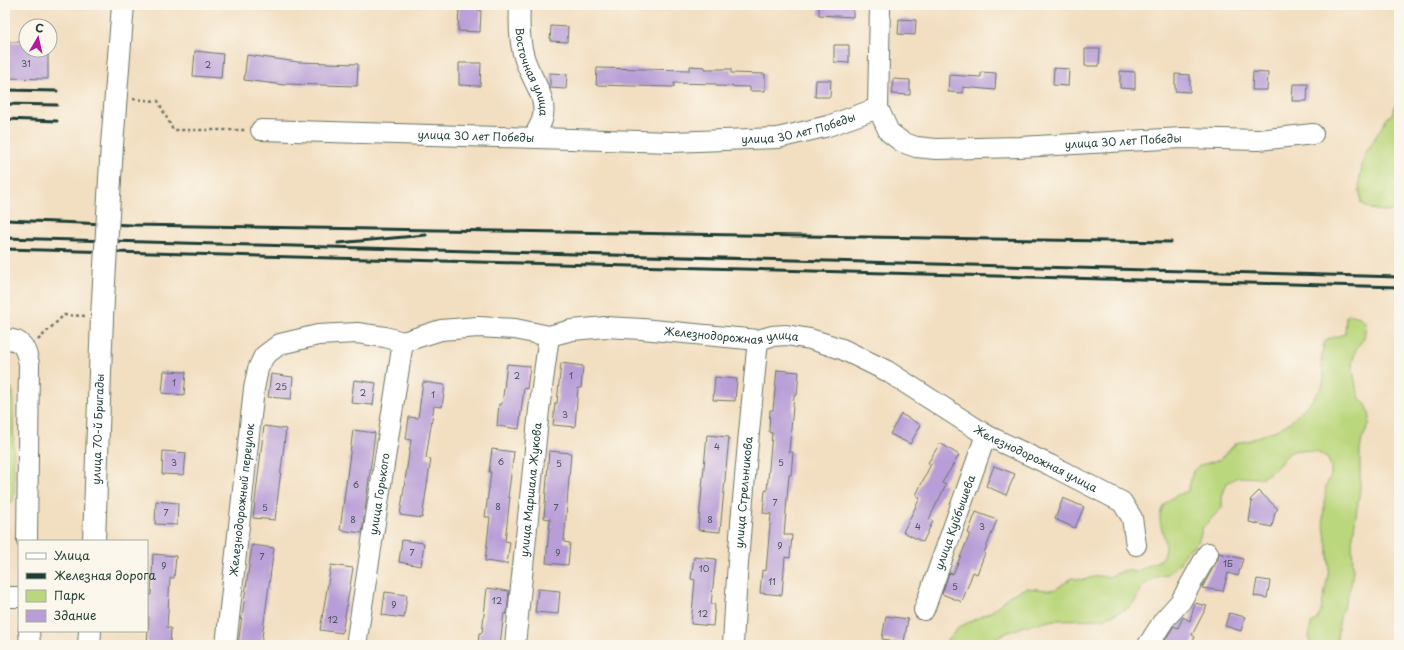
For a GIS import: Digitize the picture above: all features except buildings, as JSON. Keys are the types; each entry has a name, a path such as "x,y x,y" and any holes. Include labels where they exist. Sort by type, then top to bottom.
{"main road":[{"name":"улица 70-й Бригады","path":"94,540 102,317 112,144 123,5"},
{"path":"89,645 90,632"}],"street":[{"name":"Восточная улица","path":"520,5 519,26 523,57 543,103 544,112 542,121 534,137"},
{"path":"878,108 880,5"},
{"name":"улица 30 лет Победы","path":"261,130 672,142 778,138 828,126 878,108 890,132 902,142 916,147 936,149 1020,147 1182,138 1259,140 1314,134"},
{"name":"Железнодорожная улица","path":"403,342 440,330 478,327 515,329 549,336 572,330 606,327 758,340 772,336 786,335 810,339 842,349 887,371 986,435 1050,465 1122,502 1132,518 1136,545"},
{"name":"Железнодорожный переулок","path":"226,645 254,389 258,369 264,356 280,344 318,335 357,333 385,337 403,342"},
{"name":"улица Маршала Жукова","path":"515,645 539,410 549,336"},
{"path":"5,339 12,339 21,344 26,351 30,364 27,540"},
{"name":"улица Стрельникова","path":"733,645 747,455 758,340"},
{"name":"улица Горького","path":"356,645 403,342"},
{"name":"улица Куйбышева","path":"924,610 986,435"},
{"path":"1148,645 1164,620 1181,601 1208,553"},
{"path":"5,597 18,596"},
{"path":"29,632 30,645"}],"path":[{"path":"116,98 158,101 173,130 261,130"},
{"path":"26,351 64,315"}],"green space":[{"path":"1399,98 1399,207 1389,212 1371,209 1361,203 1359,183 1364,156 1388,117 1392,114"},
{"path":"1349,314 1360,317 1366,323 1364,338 1356,349 1352,364 1356,387 1360,398 1367,406 1370,417 1369,425 1362,439 1360,450 1360,489 1352,542 1353,569 1351,585 1340,617 1336,645 1310,645 1309,636 1311,624 1317,619 1321,611 1329,570 1323,519 1326,486 1331,475 1331,467 1328,459 1317,452 1297,450 1289,453 1275,469 1262,478 1238,477 1227,483 1222,496 1222,508 1203,527 1198,542 1186,552 1179,564 1167,575 1157,577 1145,584 1140,590 1136,600 1130,607 1103,619 1055,620 1025,626 1001,635 984,645 943,645 959,627 992,611 1010,595 1026,588 1049,590 1056,589 1072,578 1083,580 1097,576 1108,577 1126,570 1136,572 1162,559 1165,544 1160,514 1165,504 1173,497 1188,491 1193,471 1198,466 1221,459 1236,443 1250,440 1279,429 1290,422 1312,400 1322,387 1324,379 1321,361 1324,343 1327,339 1345,333 1346,317"},
{"path":"5,383 11,387 13,394 14,495 12,502 5,506"}],"railway":[{"path":"5,90 57,91"},
{"path":"5,104 57,105"},
{"path":"5,119 57,121"},
{"path":"5,220 132,225 1171,242"},
{"path":"338,243 426,235"},
{"path":"5,238 1399,277"},
{"path":"5,249 1399,287"}]}
